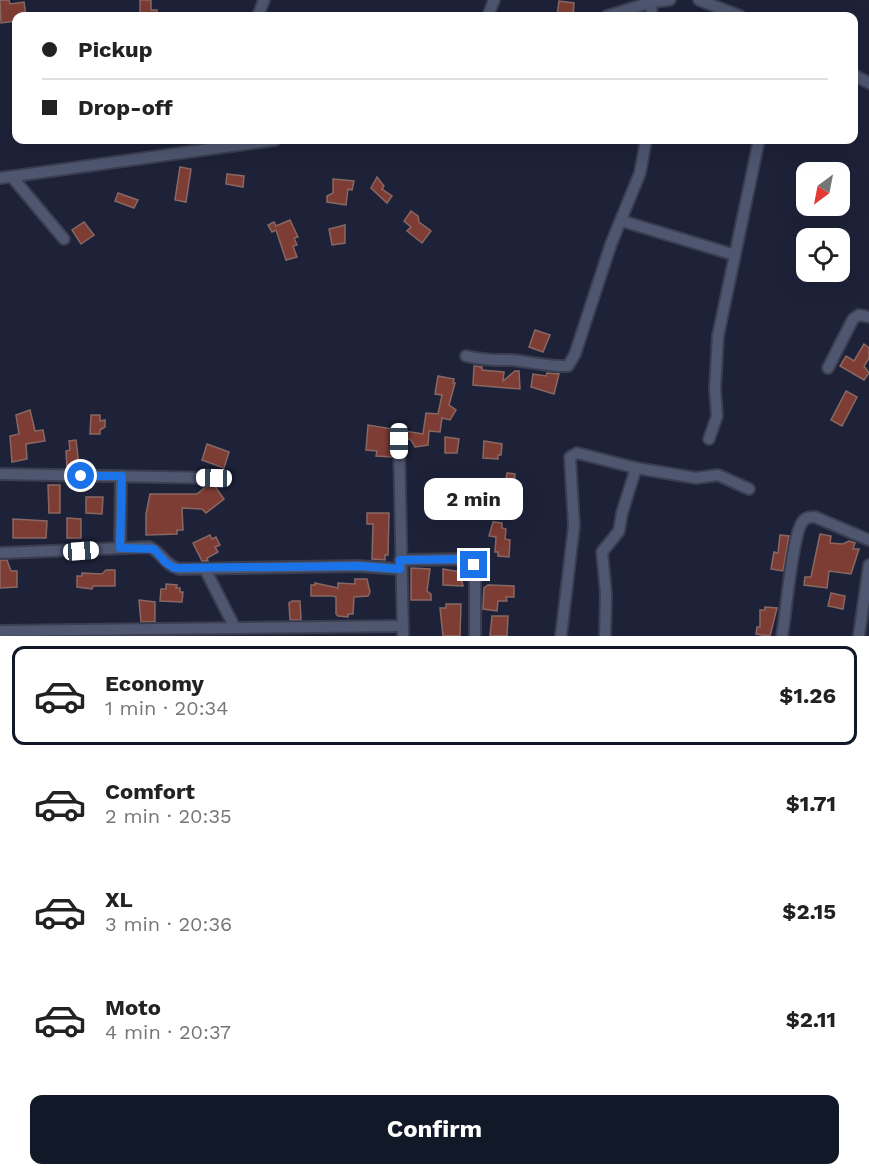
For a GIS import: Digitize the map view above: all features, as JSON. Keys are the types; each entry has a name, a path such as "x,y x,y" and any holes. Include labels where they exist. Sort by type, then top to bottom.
{"street":[{"path":"621,12 652,2 670,0"},
{"path":"699,0 730,12"},
{"path":"651,12 652,2"},
{"path":"466,356 486,361 510,360 550,367 568,366 575,354 611,244 640,173 645,144"},
{"path":"709,439 717,416 715,388 718,336 758,144"},
{"path":"0,178 209,145"},
{"path":"12,177 64,239"},
{"path":"622,221 735,255"},
{"path":"828,368 853,320 859,315 869,317"},
{"path":"0,631 127,631 234,626 403,631 399,441"},
{"path":"561,636 574,526 570,457 578,453 636,468 696,478 717,475 748,489"},
{"path":"605,636 603,609 606,594 602,552 619,531 636,468"},
{"path":"0,474 214,478"},
{"path":"120,548 122,476"},
{"path":"782,636 795,548 802,521 808,517 815,517 869,540"},
{"path":"0,553 148,547 174,568 204,569 400,565 471,560 474,565 475,636"},
{"path":"859,635 869,565"},
{"path":"204,569 234,626"}],"building":[{"path":"0,0 9,0 10,4 24,2 25,12 12,12 12,22 1,23"},
{"path":"140,0 151,0 151,10 157,10 157,12 140,12"},
{"path":"559,1 574,3 573,12 558,12"},
{"path":"180,167 191,169 186,202 175,200"},
{"path":"227,174 244,176 243,187 226,184"},
{"path":"377,177 384,186 382,189 392,196 387,203 371,188"},
{"path":"333,179 354,181 352,190 348,189 346,205 327,202 327,196 333,193"},
{"path":"118,193 138,200 134,208 115,201"},
{"path":"411,211 418,216 419,222 431,231 422,243 407,231 411,227 404,221"},
{"path":"290,220 298,237 294,238 297,245 293,246 297,257 286,260 276,230 272,232 268,225 274,222 276,226"},
{"path":"84,222 94,235 81,244 72,230"},
{"path":"345,225 345,243 332,245 329,229"},
{"path":"535,330 550,335 543,352 529,347"},
{"path":"864,344 869,348 869,358 864,366 869,373 864,380 840,366 846,356 854,361"},
{"path":"474,366 482,367 482,370 504,372 503,381 515,371 519,371 520,389 473,385"},
{"path":"547,373 559,374 554,394 531,387 533,374 546,376"},
{"path":"438,376 454,379 449,405 456,410 450,420 442,418 440,432 429,431 428,445 415,447 411,440 398,434 392,438 392,457 376,456 377,451 366,450 368,425 423,434 426,413 438,414 442,395 435,394"},
{"path":"846,391 857,397 842,426 831,420"},
{"path":"30,410 35,431 43,430 45,441 26,444 27,459 12,462 10,436 19,434 16,415"},
{"path":"91,415 100,415 100,421 105,420 105,427 100,430 100,434 90,434"},
{"path":"445,437 459,439 457,453 445,453"},
{"path":"76,440 79,466 67,468 66,451 70,450 69,441"},
{"path":"484,441 502,444 501,455 498,455 498,459 483,458"},
{"path":"207,444 229,452 224,468 202,460"},
{"path":"507,473 515,474 513,504 502,502"},
{"path":"48,485 60,485 60,513 49,513"},
{"path":"208,485 214,485 224,499 206,513 202,509 182,508 183,530 177,530 177,534 146,535 146,514 150,494 197,494"},
{"path":"86,497 103,497 102,514 86,513"},
{"path":"367,513 389,513 388,555 385,555 385,560 372,559 373,524 367,524"},
{"path":"67,518 81,519 81,538 67,538"},
{"path":"13,519 47,521 46,538 13,538"},
{"path":"493,522 502,523 502,528 506,529 505,539 510,540 509,557 498,556 498,552 495,552 496,537 489,536"},
{"path":"820,534 831,536 830,543 843,544 849,541 855,543 853,549 859,549 851,574 829,571 827,588 804,585 805,577 811,577"},
{"path":"210,535 212,539 216,537 220,545 215,547 218,552 207,558 208,561 202,561 193,543"},
{"path":"780,535 789,536 783,571 771,569 774,552 778,553"},
{"path":"0,560 7,560 11,571 17,571 17,587 0,588"},
{"path":"411,568 430,569 427,591 431,594 431,600 411,600"},
{"path":"443,569 460,572 463,586 443,585"},
{"path":"106,570 115,570 115,586 93,586 92,589 77,587 77,576 82,576 82,573 102,574"},
{"path":"355,579 367,579 370,592 368,596 354,597 353,614 348,614 348,617 336,614 336,597 311,596 311,585 315,583 338,588 338,583 355,584"},
{"path":"166,584 177,585 176,588 180,588 180,592 183,592 182,602 160,601 161,589 166,589"},
{"path":"488,585 514,586 514,597 506,597 507,601 498,601 497,611 483,609 484,588"},
{"path":"831,593 845,596 843,609 828,606"},
{"path":"139,600 155,602 155,622 141,622"},
{"path":"300,601 301,620 290,620 289,603"},
{"path":"446,604 461,604 460,636 443,636 440,608 446,608"},
{"path":"765,607 777,608 770,636 756,634 757,627 760,627 760,610 765,610"},
{"path":"492,616 508,616 507,636 490,636"}],"route":[{"path":"81,476 122,476 120,548 148,547 154,549 169,566 174,568 358,566 400,569 400,560 469,559 474,565"}]}
